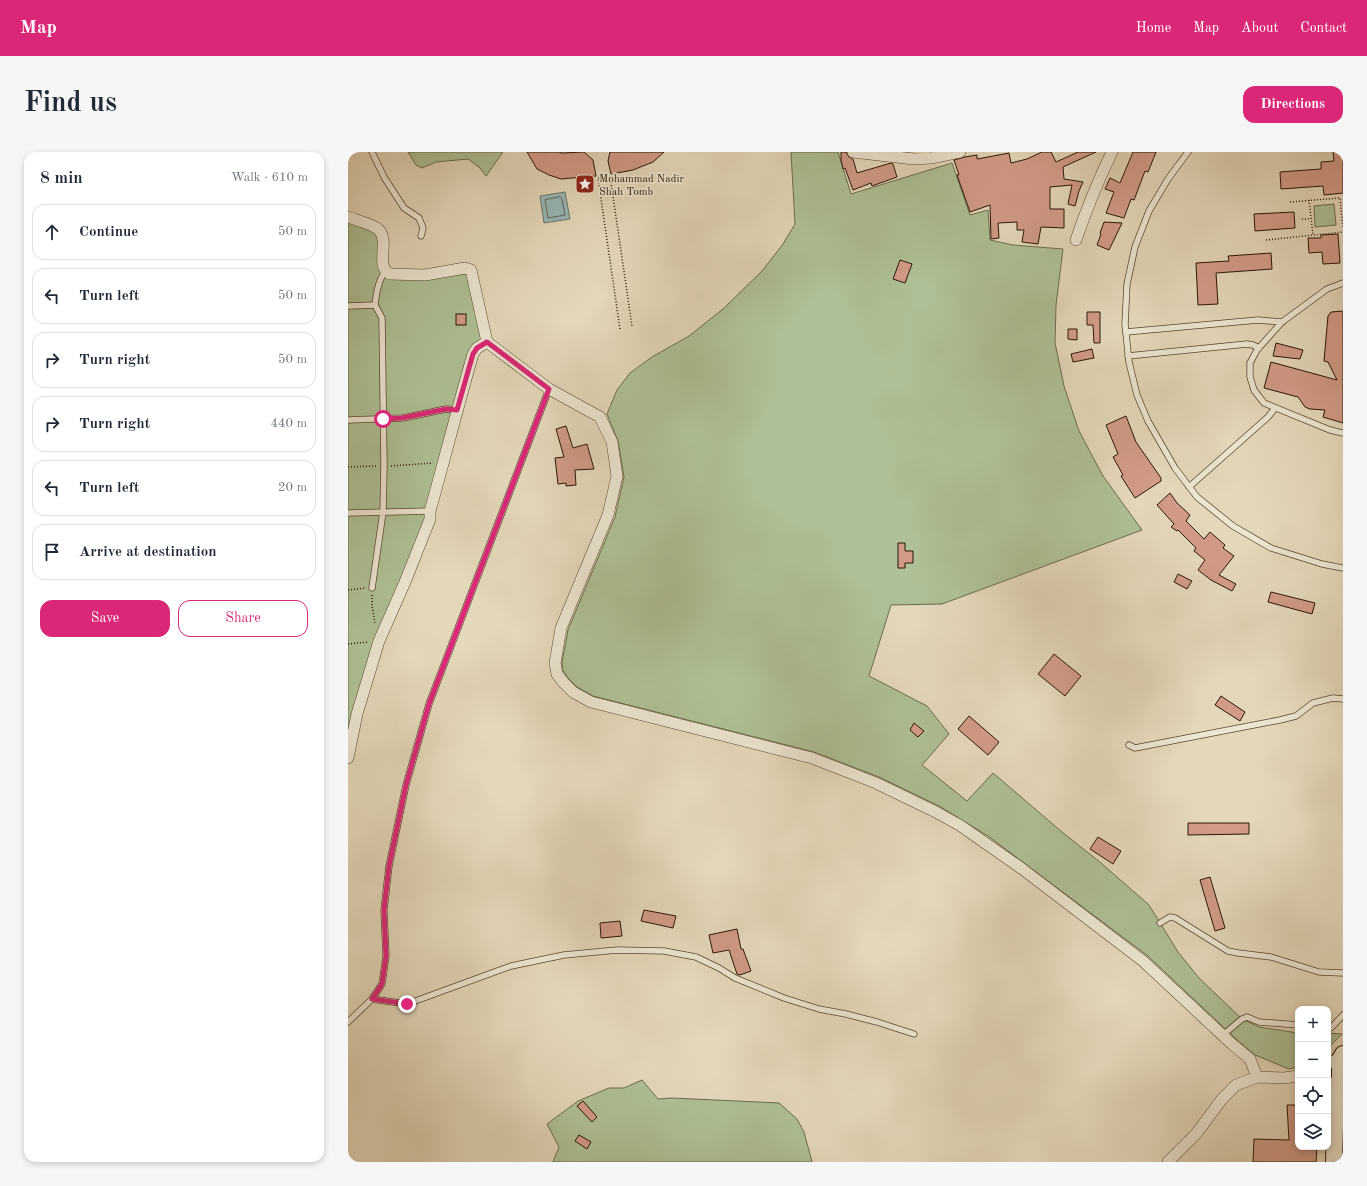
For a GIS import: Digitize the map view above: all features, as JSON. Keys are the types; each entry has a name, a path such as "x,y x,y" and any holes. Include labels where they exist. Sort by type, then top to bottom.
{"main road":[{"path":"1334,1162 1336,1099 1342,1082 1337,1059"}],"street":[{"path":"853,152 914,159 930,158 960,152"},
{"path":"1076,240 1096,186 1112,152"},
{"path":"348,218 377,228 381,232 384,247 383,268 385,272 390,274 426,275 465,268 470,270 487,342 549,389 600,417 612,442 617,476 608,515 566,614 557,646 555,663 557,674 573,692 591,702 812,758 876,783 936,812 961,826 1002,854 1144,961 1232,1044 1250,1059 1257,1077"},
{"path":"348,758 357,714 379,641 430,519 430,511 473,354 477,348 487,342"},
{"path":"1168,1162 1196,1134 1222,1099 1236,1085 1257,1077 1284,1078 1295,1076"}],"lane":[{"path":"372,152 384,177 404,208 419,218 423,228 421,236"},
{"path":"1188,152 1168,179 1149,211 1135,247 1127,284 1125,324 1128,356 1137,395 1148,421 1175,468 1197,497 1233,526 1271,548 1322,564 1343,568"},
{"path":"372,588 383,512 384,466 382,318 375,305 377,290 382,275 385,272"},
{"path":"1343,283 1328,289 1282,322 1259,348 1250,363 1250,377 1254,390 1264,403 1330,430 1343,433"},
{"path":"348,306 375,305"},
{"path":"1126,332 1258,320 1282,322"},
{"path":"1128,356 1247,344 1253,344 1259,348"},
{"path":"348,1022 372,999 382,984 386,956 384,910 389,866 406,785 429,704 549,389"},
{"path":"1189,487 1268,417 1275,408"},
{"path":"348,420 402,418 446,409 457,410"},
{"path":"348,512 430,511"},
{"path":"1129,745 1135,748 1280,720 1296,716 1307,706 1313,703 1333,698 1343,699"},
{"path":"1160,923 1170,916 1228,951 1271,957 1319,972 1343,973"},
{"path":"372,999 407,1004 511,966 564,955 617,950 664,951 696,957 719,968 735,978 784,998 819,1009 877,1022 914,1034"},
{"path":"1331,1028 1343,1015"},
{"path":"1224,1035 1242,1019 1247,1018 1259,1022 1295,1025"}],"path":[{"path":"620,329 598,178 610,176 632,326"},
{"path":"1290,202 1340,198 1343,228"},
{"path":"1309,200 1313,235"},
{"path":"1302,219 1311,219"},
{"path":"1266,240 1343,232"},
{"path":"348,467 443,464"},
{"path":"348,590 372,588 372,606 379,641 348,644"}],"green space":[{"path":"408,152 503,152 486,176 480,168 468,159 436,162 422,168 416,165"},
{"path":"791,152 838,152 851,194 952,163 970,215 988,210 990,240 1013,245 1063,249 1056,305 1055,343 1064,386 1079,431 1103,476 1142,530 942,604 891,605 869,676 927,706 949,734 922,765 967,801 993,773 1149,905 1178,952 1199,978 1242,1019 1259,1027 1295,1033 1295,1068 1289,1069 1255,1055 1148,956 988,836 939,806 879,777 814,752 593,696 577,687 563,671 562,663 568,630 615,517 624,477 618,441 607,414 617,390 630,373 652,357 689,336 723,309 762,271 783,244 795,224"},
{"path":"1334,204 1336,225 1315,227 1314,206"},
{"path":"348,217 377,228 385,272 465,268 487,342 477,348 430,511 389,617 348,758"},
{"path":"1331,1033 1342,1034 1331,1045"},
{"path":"642,1080 658,1099 672,1098 779,1103 797,1119 804,1132 812,1162 553,1162 559,1147 547,1124 578,1101 609,1088 624,1088"}],"water":[{"path":"565,192 570,219 544,223 540,196"}],"building":[{"path":"527,152 584,152 593,160 596,176 561,179 549,175 537,169"},
{"path":"610,152 664,152 653,162 633,170 611,174 608,161"},
{"path":"841,152 846,152 849,157 853,159 857,173 891,163 893,164 897,177 872,186 871,183 853,190 845,168 843,169"},
{"path":"1042,152 1051,152 1056,162 1078,152 1096,152 1063,167 1064,179 1083,182 1075,206 1068,204 1072,185 1050,187 1050,209 1064,209 1064,228 1041,227 1038,244 1022,242 1024,230 1017,230 1017,222 998,223 999,238 991,239 990,205 970,212 957,175 959,175 954,160 977,155 977,159 1009,153 1011,163 1027,159"},
{"path":"1133,152 1156,152 1148,172 1145,171 1134,200 1131,199 1124,218 1106,213 1114,192 1105,189 1110,178 1120,183"},
{"path":"1333,152 1343,152 1343,193 1324,195 1323,186 1281,189 1280,172 1321,169 1321,162 1334,161"},
{"path":"1294,212 1295,228 1255,231 1254,214"},
{"path":"1104,222 1122,223 1109,250 1097,245"},
{"path":"1338,234 1340,263 1323,264 1322,252 1309,253 1308,238 1321,238 1321,235"},
{"path":"1271,253 1272,269 1216,273 1218,304 1198,305 1196,263 1229,261 1228,256"},
{"path":"900,260 912,264 905,283 893,279"},
{"path":"1343,311 1343,423 1323,417 1325,410 1310,409 1305,407 1298,397 1264,388 1271,362 1337,380 1328,362 1324,361 1328,316 1331,312"},
{"path":"1087,312 1100,312 1100,343 1094,343 1093,325 1087,325"},
{"path":"456,314 466,314 466,325 456,325"},
{"path":"1068,329 1077,329 1077,340 1068,339"},
{"path":"1276,343 1303,350 1300,359 1273,356"},
{"path":"1092,349 1094,358 1073,362 1071,354"},
{"path":"1126,416 1136,442 1161,478 1161,481 1135,498 1121,476 1123,475 1113,457 1118,454 1106,425"},
{"path":"566,426 573,448 587,444 594,469 575,470 576,485 566,486 566,483 558,484 555,458 564,457 556,429"},
{"path":"1170,493 1177,503 1190,515 1186,521 1204,539 1210,532 1225,545 1223,548 1234,556 1219,575 1236,584 1232,591 1211,580 1198,570 1205,560 1194,551 1196,548 1178,530 1177,531 1171,527 1174,524 1157,505"},
{"path":"898,543 905,543 905,551 913,551 913,563 905,563 905,568 898,568"},
{"path":"1178,574 1192,581 1187,589 1174,582"},
{"path":"1271,592 1315,603 1312,614 1268,602"},
{"path":"1054,654 1081,676 1065,696 1038,674"},
{"path":"1221,696 1245,712 1240,721 1215,705"},
{"path":"969,716 999,742 988,755 958,729"},
{"path":"914,723 924,731 918,737 910,730"},
{"path":"1188,823 1249,823 1249,834 1188,835"},
{"path":"1098,837 1121,851 1113,864 1090,849"},
{"path":"1210,877 1225,928 1215,931 1200,880"},
{"path":"644,910 676,916 673,928 641,921"},
{"path":"620,921 622,936 601,938 600,923"},
{"path":"737,929 741,949 743,949 751,971 740,975 737,974 729,950 713,953 709,935"},
{"path":"583,1101 597,1117 592,1122 577,1106"},
{"path":"1287,1105 1295,1105 1295,1150 1317,1150 1316,1162 1253,1162 1254,1139 1289,1140"},
{"path":"579,1135 591,1142 587,1149 575,1141"}],"place":[{"name":"Mohammad Nadir Shah Tomb","path":"585,184"}],"route":[{"path":"383,419 402,418 446,409 457,410 473,354 477,348 487,342 549,389 429,704 406,785 386,887 384,910 386,956 382,984 372,999 407,1004"}]}
